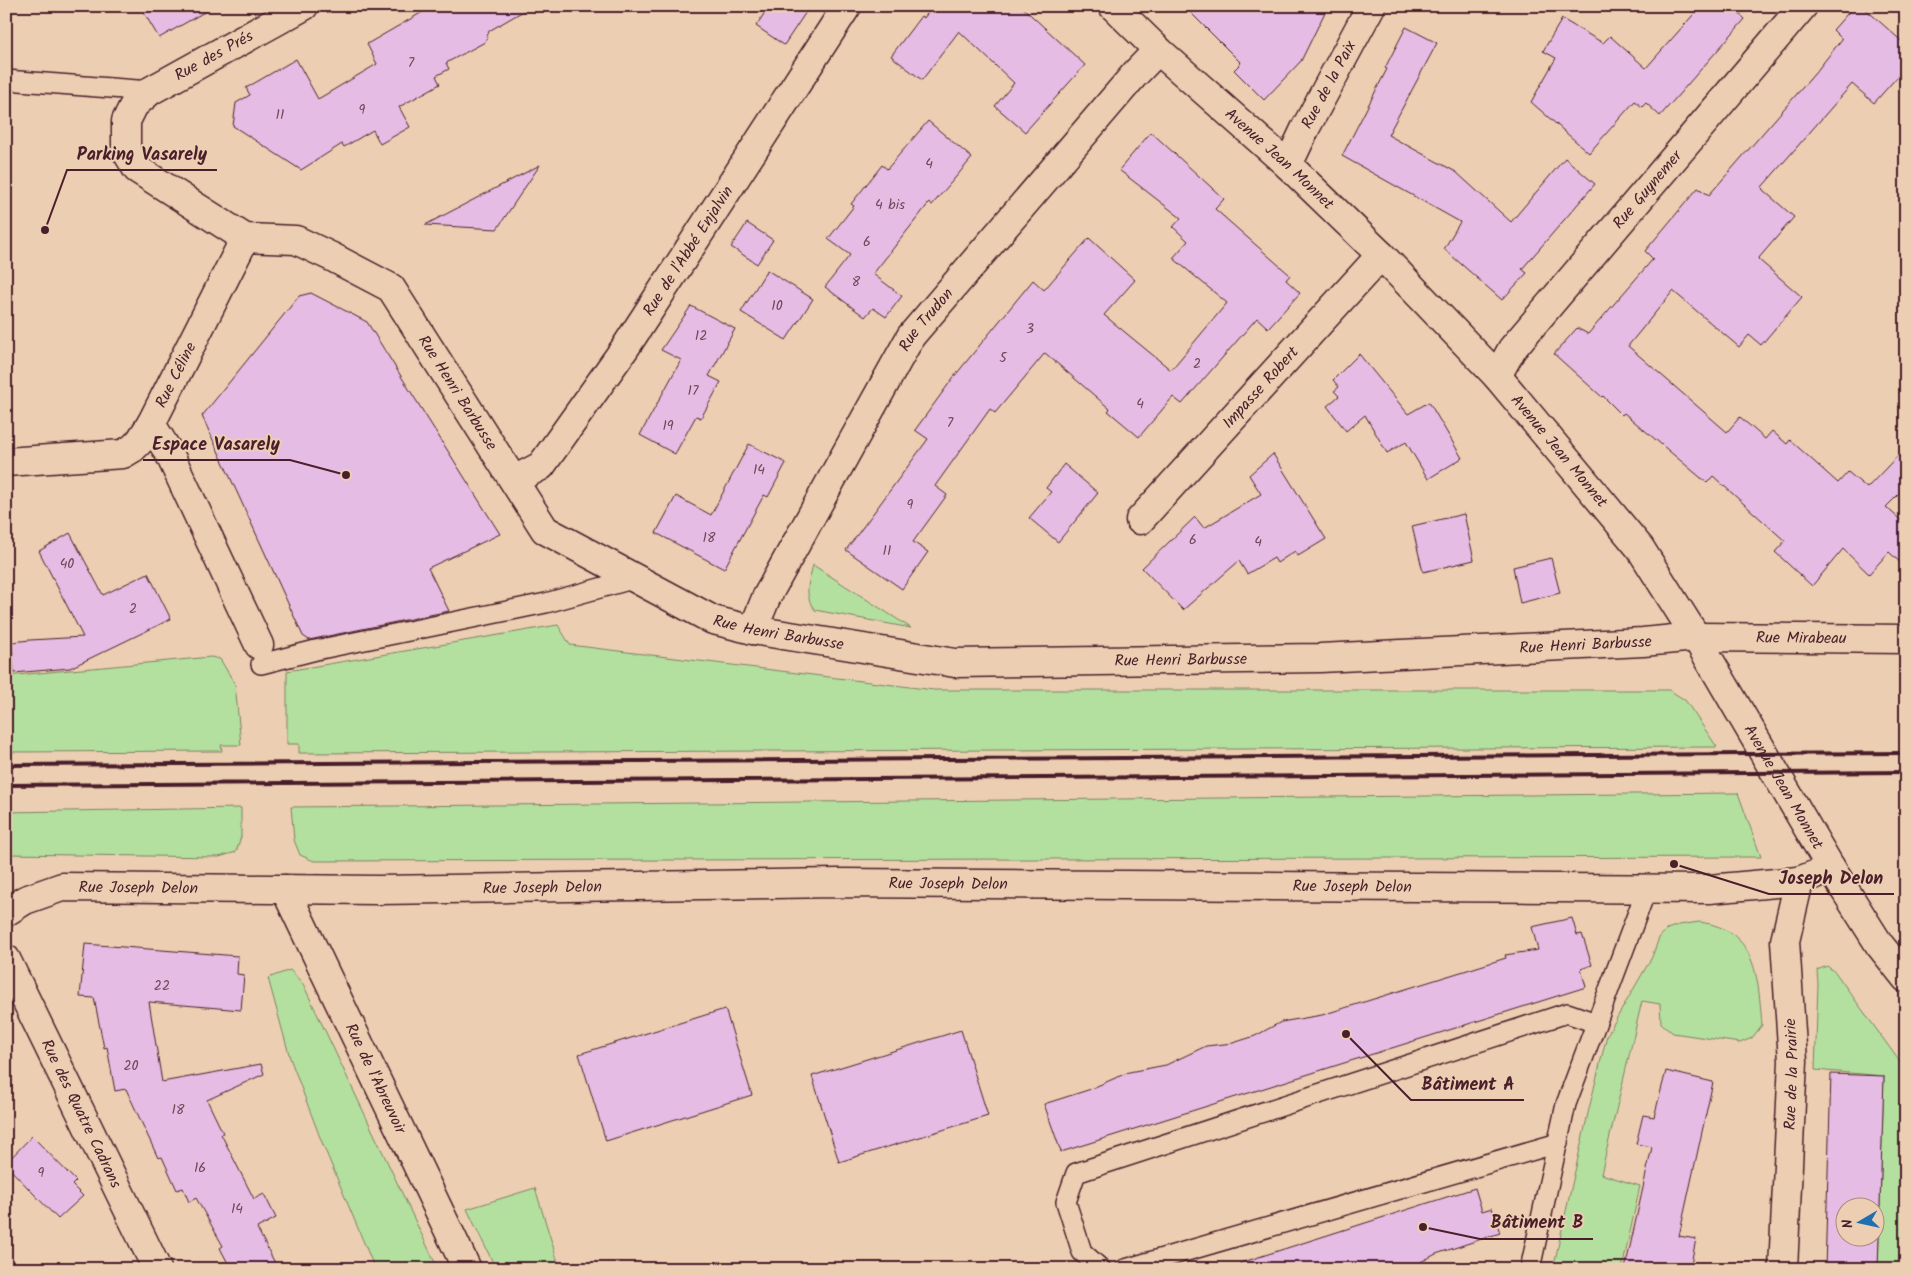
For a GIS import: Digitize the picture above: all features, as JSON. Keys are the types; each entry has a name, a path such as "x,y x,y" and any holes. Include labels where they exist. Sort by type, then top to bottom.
{"street":[{"name":"Rue des Prés","path":"150,91 304,6"},
{"name":"Rue de l'Abbé Enjalvin","path":"514,480 541,466 625,348 847,6"},
{"name":"Avenue Jean Monnet","path":"1113,6 1158,50 1288,165 1381,255 1497,376 1640,548 1696,637 1831,868 1879,944 1906,978"},
{"name":"Rue de la Paix","path":"1288,165 1306,127 1371,6"},
{"name":"Rue Guynemer","path":"1497,376 1512,349 1803,6"},
{"name":"Rue Trudon","path":"754,630 766,598 911,336 1158,50"},
{"path":"150,91 134,105 126,121 126,151 136,169 244,238"},
{"name":"Rue Henri Barbusse","path":"244,238 296,240 391,288 545,530 713,620 754,630 955,663 1320,658 1643,642 1696,637"},
{"name":"Rue Céline","path":"6,462 124,454 133,448 151,424 244,238"},
{"name":"Impasse Robert","path":"1140,520 1381,255"},
{"path":"151,424 169,453 260,654"},
{"name":"Rue Mirabeau","path":"1696,637 1906,639"},
{"name":"Rue Joseph Delon","path":"6,912 25,900 62,887 378,890 837,883 1709,889 1799,881 1831,868"},
{"name":"Rue de la Prairie","path":"1783,1269 1793,1061 1785,941 1799,881"},
{"name":"Rue de l'Abreuvoir","path":"285,889 467,1269"},
{"name":"Rue des Quatre Cadrans","path":"6,959 157,1269"}],"lane":[{"path":"6,80 150,91"},
{"path":"260,654 316,650 546,604 636,578"},
{"path":"1530,1269 1566,1104 1647,888"},
{"path":"1101,1269 1082,1252 1066,1202 1076,1173 1567,1013 1596,1023"},
{"path":"1125,1269 1558,1143"}],"green space":[{"path":"813,565 911,628 815,610 808,594"},
{"path":"558,625 570,645 934,690 1669,690 1685,700 1717,747 299,753 299,744 287,744 287,671"},
{"path":"211,657 220,659 235,684 241,745 221,745 222,751 6,752 6,676"},
{"path":"1738,793 1761,857 314,861 300,855 294,840 291,807"},
{"path":"241,808 241,837 236,852 219,857 6,854 6,812"},
{"path":"1699,922 1718,927 1733,934 1751,958 1759,990 1762,1025 1752,1038 1740,1043 1673,1033 1661,1023 1660,1004 1642,1001 1601,1174 1640,1186 1622,1269 1553,1269 1607,1035 1652,957 1659,938 1667,929"},
{"path":"1827,966 1835,972 1906,1068 1906,1269 1878,1269 1879,1248 1884,1248 1884,1198 1880,1198 1884,1076 1815,1070 1817,970"},
{"path":"290,970 303,984 438,1269 375,1269 321,1140 290,1058 268,978"},
{"path":"535,1188 560,1269 496,1269 467,1209"}],"building":[{"path":"140,6 215,6 159,38"},
{"path":"433,6 532,6 489,31 485,42 446,63 449,69 436,76 440,84 399,107 410,127 380,144 373,130 344,147 342,144 301,170 233,126 236,103 250,95 246,88 296,59 318,99 377,64 367,44"},
{"path":"769,6 810,6 784,45 756,26"},
{"path":"933,6 1021,6 1085,65 1025,132 995,106 1014,83 959,31 922,80 891,56 921,16 924,18"},
{"path":"1184,6 1328,6 1301,61 1264,100 1234,70 1241,63"},
{"path":"1701,6 1731,6 1745,19 1660,116 1646,103 1642,107 1635,101 1589,153 1531,102 1556,58 1543,51 1562,19 1603,43 1610,36 1646,68"},
{"path":"1854,6 1862,6 1906,45 1906,67 1874,103 1852,84 1762,187 1763,190 1794,217 1758,259 1802,297 1761,345 1749,335 1739,347 1673,291 1628,346 1727,432 1740,417 1765,439 1772,431 1787,444 1790,440 1838,483 1848,472 1867,488 1906,447 1906,487 1886,507 1906,525 1906,568 1889,552 1869,574 1843,549 1812,586 1775,552 1785,541 1713,476 1707,483 1624,413 1622,415 1554,354 1577,328 1588,334 1653,259 1645,251 1698,188 1709,195 1816,72 1842,39 1833,30"},
{"path":"1406,27 1437,43 1388,135 1456,172 1511,222 1565,158 1595,184 1522,269 1527,273 1502,300 1444,249 1460,222 1342,156 1387,69 1385,68"},
{"path":"928,121 972,158 932,205 929,203 873,274 902,296 886,317 873,308 865,317 825,287 850,255 828,239 854,206 851,204 882,165 887,169"},
{"path":"1151,132 1224,199 1215,209 1290,275 1286,280 1300,293 1268,328 1257,318 1182,404 1173,397 1139,437 1108,411 1110,409 1045,353 995,413 990,409 935,486 947,495 913,542 928,552 902,589 846,550 928,439 915,430 953,378 1033,280 1044,290 1089,238 1135,280 1104,315 1171,370 1227,303 1173,258 1188,241 1173,227 1181,218 1119,170"},
{"path":"540,165 497,229 425,225"},
{"path":"747,223 773,240 757,264 731,247"},
{"path":"767,270 813,299 786,340 741,312"},
{"path":"311,293 367,322 500,534 428,568 449,611 309,640 303,636 202,416 299,296"},
{"path":"691,306 735,329 709,376 721,382 701,418 696,416 675,454 640,435 681,360 661,350"},
{"path":"1359,354 1408,414 1429,402 1462,458 1428,479 1406,442 1387,453 1365,415 1346,431 1327,406 1339,396 1334,391 1339,387 1333,380"},
{"path":"749,444 786,463 768,497 764,495 724,569 656,533 676,496 711,515"},
{"path":"1273,454 1326,539 1298,556 1295,551 1277,563 1274,558 1247,574 1239,561 1183,610 1142,568 1195,517 1204,528 1261,494 1249,475"},
{"path":"1064,464 1098,493 1058,542 1029,518 1051,492 1046,488"},
{"path":"1464,514 1474,560 1423,572 1412,526"},
{"path":"70,533 103,595 148,573 171,619 70,668 14,673 12,642 83,637 39,551"},
{"path":"1551,558 1560,593 1520,603 1513,567"},
{"path":"1572,918 1577,935 1582,934 1592,965 1581,969 1586,987 1061,1152 1044,1104 1088,1090 1129,1072 1166,1065 1206,1046 1233,1043 1255,1036 1281,1022 1322,1015 1506,958 1505,955 1538,950 1532,927"},
{"path":"85,944 238,956 237,974 244,975 241,1010 149,1002 162,1082 261,1064 264,1074 207,1100 223,1133 221,1134 254,1199 264,1194 276,1218 257,1228 278,1269 231,1269 220,1248 223,1246 196,1198 189,1202 183,1188 177,1190 162,1157 158,1158 126,1089 115,1091 107,1047 104,1048 94,998 80,997"},
{"path":"725,1009 752,1095 606,1141 579,1054"},
{"path":"961,1030 988,1116 839,1162 812,1076"},
{"path":"1666,1071 1713,1082 1679,1236 1696,1239 1690,1269 1625,1269 1652,1147 1636,1144 1643,1115 1654,1117"},
{"path":"1831,1074 1884,1076 1880,1198 1834,1198 1834,1248 1879,1248 1878,1269 1825,1269"},
{"path":"32,1136 76,1181 72,1185 83,1196 58,1219 6,1165"},
{"path":"1475,1188 1482,1211 1492,1208 1500,1233 1436,1254 1407,1269 1241,1269 1240,1263"}],"railway":[{"path":"6,765 1906,753"},
{"path":"6,785 1906,772"}],"place":[{"name":"Parking Vasarely","path":"45,230"},
{"name":"Espace Vasarely","path":"346,475"},
{"name":"Joseph Delon","path":"1674,864"},
{"name":"Bâtiment A","path":"1346,1034"},
{"name":"Bâtiment B","path":"1423,1227"}]}
